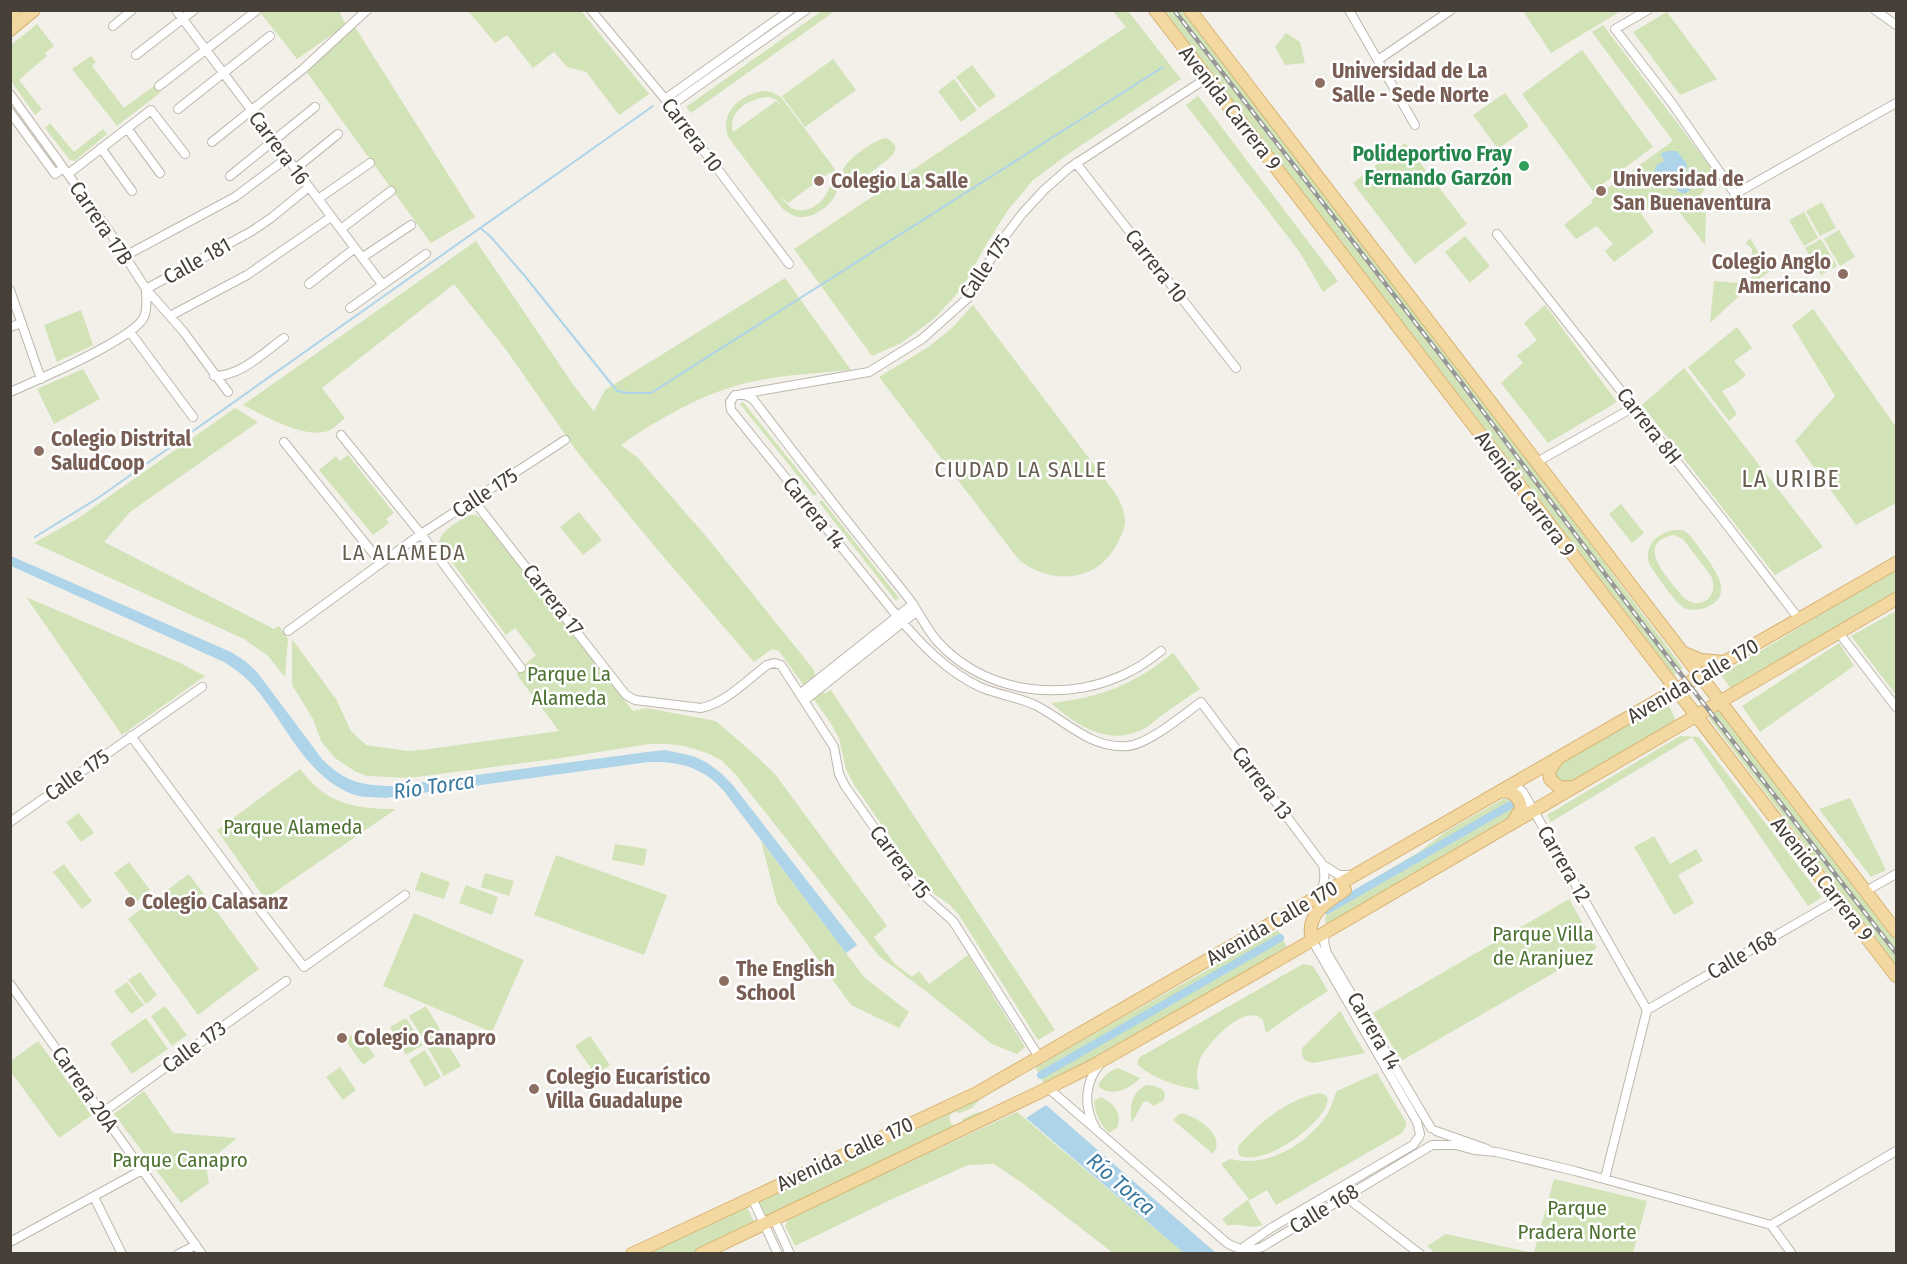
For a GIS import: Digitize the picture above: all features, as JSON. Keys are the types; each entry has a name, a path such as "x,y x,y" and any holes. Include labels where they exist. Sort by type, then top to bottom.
{"main road":[{"path":"10,14 15,10"},
{"path":"10,30 34,10"},
{"name":"Avenida Carrera 9","path":"1155,10 1896,976"},
{"name":"Avenida Carrera 9","path":"1190,10 1896,931"},
{"name":"Avenida Calle 170","path":"632,1254 959,1102 1896,563"},
{"name":"Avenida Calle 170","path":"701,1254 1104,1059 1896,599"},
{"path":"1683,653 1701,660 1726,662"},
{"path":"1653,704 1660,685 1658,667"},
{"path":"1561,757 1550,771 1550,779 1553,783 1565,789 1581,783"},
{"path":"1498,793 1504,791 1514,794 1520,803 1519,814 1509,825"},
{"path":"1312,940 1310,933 1312,922 1323,904 1367,877 1395,853 1414,841"}],"street":[{"path":"113,26 132,10"},
{"name":"Carrera 16","path":"176,10 382,284"},
{"path":"136,55 194,10"},
{"path":"354,10 354,21"},
{"path":"212,142 303,69 367,10"},
{"name":"Carrera 10","path":"591,10 668,102 789,264"},
{"path":"668,102 790,10"},
{"path":"668,102 806,10"},
{"path":"1349,10 1415,125"},
{"path":"1378,60 1451,10"},
{"path":"1647,10 1616,29 1671,102 1735,194 1896,104"},
{"path":"1875,10 1896,25"},
{"path":"159,86 256,11"},
{"path":"178,109 270,36"},
{"name":"Calle 175","path":"735,395 869,372 922,339 968,298 984,268 1022,214 1044,190 1076,164 1207,78"},
{"name":"Carrera 17B","path":"10,94 66,171 146,289 170,316 228,392"},
{"path":"230,176 315,107"},
{"path":"66,171 152,110 185,154"},
{"name":"Carrera 17B","path":"10,112 55,174 66,171"},
{"path":"26,134 35,128"},
{"path":"127,128 160,173"},
{"path":"295,169 338,134"},
{"path":"101,148 132,191"},
{"path":"125,256 235,197 287,158"},
{"path":"318,199 370,163"},
{"name":"Carrera 10","path":"1076,164 1236,368"},
{"name":"Calle 181","path":"12,388 41,379 130,332 144,318 147,308 146,289 252,231 309,187"},
{"path":"341,229 391,191"},
{"path":"170,316 246,275 331,217"},
{"path":"363,257 411,225"},
{"name":"Carrera 8H","path":"1497,234 1799,619"},
{"path":"309,284 355,248"},
{"path":"350,308 426,254"},
{"path":"11,291 41,379"},
{"path":"10,327 22,323"},
{"path":"130,332 193,417"},
{"path":"214,376 223,376 239,369 284,338"},
{"path":"735,395 745,395 753,399 938,641 961,663 992,680 1027,689 1063,691 1098,685 1132,671 1161,651"},
{"name":"Carrera 14","path":"735,395 730,402 731,410 926,650 955,673 980,687 1035,705"},
{"path":"1537,462 1634,407"},
{"path":"341,435 421,534 521,668"},
{"name":"Calle 175","path":"288,631 421,534 565,440"},
{"path":"284,442 381,563"},
{"name":"Carrera 17","path":"474,501 626,695 635,700 701,708 710,706 721,701 767,664 774,663"},
{"path":"803,697 915,608"},
{"path":"1839,633 1896,707"},
{"name":"Carrera 15","path":"774,663 781,665 834,747 839,774 845,786 918,890 953,921 1039,1057"},
{"path":"1017,686 1035,705"},
{"name":"Calle 175","path":"10,822 202,687"},
{"name":"Carrera 13","path":"1035,705 1091,740 1128,746 1144,742 1202,702 1323,865"},
{"path":"131,736 304,967 405,895"},
{"name":"Carrera 12","path":"1514,784 1523,792 1534,810 1647,1010"},
{"path":"1323,865 1339,875 1355,875"},
{"path":"1319,896 1324,883 1323,865"},
{"path":"1866,891 1896,874"},
{"name":"Calle 168","path":"1647,1010 1837,900"},
{"name":"Carrera 14","path":"1325,932 1324,942 1328,952 1433,1130"},
{"name":"Carrera 14","path":"1312,940 1417,1122 1419,1135"},
{"name":"Calle 173","path":"102,1113 286,981"},
{"name":"Carrera 20A","path":"10,984 202,1254"},
{"path":"1605,1178 1647,1010"},
{"path":"1100,1135 1090,1117 1087,1096 1093,1073 1104,1059"},
{"path":"1048,1088 1227,1243 1241,1249"},
{"path":"1496,1152 1476,1143 1433,1130 1423,1129 1419,1135 1423,1144 1456,1145 1474,1150 1496,1152 1605,1178 1771,1225 1792,1254"},
{"path":"1432,1145 1438,1138 1433,1130"},
{"name":"Calle 168","path":"1241,1249 1271,1228 1413,1145 1419,1135"},
{"name":"Calle 168","path":"1241,1249 1252,1250 1262,1247 1432,1145"},
{"path":"1771,1225 1896,1152"},
{"path":"10,1242 142,1170"},
{"path":"1337,1190 1420,1254"},
{"path":"94,1197 122,1254"},
{"path":"752,1198 790,1254"},
{"path":"769,1221 778,1254"},
{"path":"178,1254 196,1245"}],"green space":[{"path":"823,10 835,11 691,113 686,107"},
{"path":"259,11 342,11 340,13 346,25 297,59"},
{"path":"468,11 581,11 649,94 619,115 586,72 567,67 554,52 533,68 507,35 495,43"},
{"path":"1113,11 1128,11 1181,79 1033,180 1008,210 962,288 935,318 901,343 872,356 794,249 1126,27"},
{"path":"1164,11 1183,11 1519,448 1683,668 1674,675"},
{"path":"1523,11 1621,11 1551,53"},
{"path":"1667,12 1717,79 1680,95 1633,32"},
{"path":"37,24 54,46 45,53 47,56 19,80 42,109 35,115 11,81 10,46"},
{"path":"1603,25 1716,174 1697,200 1698,202 1663,197 1641,214 1654,232 1614,262 1605,251 1613,244 1597,226 1576,239 1564,225 1593,202 1591,200 1673,141 1592,32","holes":["1663,152 1686,172 1679,192 1676,190 1679,187 1669,184 1659,174 1664,161 1660,156"]},
{"path":"355,27 475,217 431,243 306,71"},
{"path":"1286,33 1300,42 1305,63 1285,65 1275,47"},
{"path":"1582,50 1653,147 1593,191 1522,94"},
{"path":"91,56 96,62 92,66 124,108 155,85 161,92 117,126 72,69"},
{"path":"833,59 856,90 805,127 782,96"},
{"path":"972,65 996,96 979,108 956,77"},
{"path":"954,79 977,110 961,122 938,91"},
{"path":"772,92 781,97 834,168 838,182 837,193 830,203 815,214 800,217 784,210 728,137 727,120 733,106 754,93","holes":["769,97 777,100 781,106 776,101 733,132 733,118 742,107 755,100","830,172 830,187 827,194 809,209 794,209 780,196 788,203"]},
{"path":"1505,93 1529,126 1498,149 1473,115"},
{"path":"1198,96 1338,281 1323,292 1299,251 1186,105"},
{"path":"50,123 74,152 103,129 107,134 75,161 70,160 45,128"},
{"path":"886,138 895,146 891,157 857,182 847,179 843,170 850,160 869,146"},
{"path":"1405,143 1467,224 1415,264 1353,183"},
{"path":"1822,202 1836,228 1820,236 1806,211"},
{"path":"1677,209 1706,210 1705,245"},
{"path":"1804,212 1818,238 1804,246 1789,220"},
{"path":"1839,230 1855,257 1840,266 1824,239"},
{"path":"1465,236 1490,266 1470,283 1445,252"},
{"path":"1750,238 1770,271 1752,284 1710,323 1714,281 1751,284 1752,249 1746,243"},
{"path":"1821,239 1837,266 1821,275 1805,248"},
{"path":"476,241 574,386 594,411 605,390 785,278 851,370 776,377 732,387 674,412 621,445 638,458 710,541 814,670 815,675 812,682 821,692 826,693 831,690 1055,1030 1038,1040 959,915 949,904 927,889 854,785 846,769 839,738 779,651 772,649 754,662 578,453 507,351 454,284 322,388 345,418 330,430 310,432 298,430 243,405"},
{"path":"973,305 1107,482 1121,504 1125,523 1119,539 1110,555 1087,572 1074,576 1046,574 1019,560 879,377 930,346 953,327"},
{"path":"1545,305 1617,402 1548,443 1501,383 1523,363 1517,356 1537,340 1524,323"},
{"path":"1813,309 1896,427 1896,503 1856,525 1795,441 1835,396 1792,325"},
{"path":"81,310 93,345 57,362 44,325"},
{"path":"1737,327 1752,348 1734,361 1746,375 1722,391 1737,414 1729,421 1688,367"},
{"path":"1684,368 1823,547 1775,575 1642,405"},
{"path":"83,369 100,399 54,424 37,389"},
{"path":"743,402 817,494 814,496 740,404"},
{"path":"235,408 258,422 130,512 104,542 274,629 279,626 288,639 285,677 268,656 244,639 34,543 77,519"},
{"path":"348,455 394,513 386,519 389,523 373,535 319,470 336,456 340,461"},
{"path":"822,500 899,598 896,601 819,502"},
{"path":"1621,504 1644,533 1632,543 1609,514"},
{"path":"579,512 602,540 583,555 560,527"},
{"name":"Parque La Alameda","path":"471,515 476,515 483,520 633,711 646,708 716,721 775,774 887,926 874,937 895,964 912,977 919,971 929,984 968,955 1025,1047 1017,1054 992,1044 879,956 735,774 721,760 707,753 684,746 649,744 409,778 368,776 356,772 335,758 321,741 313,719 292,685 292,639 336,699 351,731 366,745 407,751 422,750 559,731 517,675 519,669 536,655 515,628 506,635 439,545 446,531"},
{"path":"1673,530 1685,531 1716,572 1721,588 1720,595 1716,602 1707,607 1692,610 1684,608 1649,564 1650,546 1661,534","holes":["1673,535 1683,539 1711,576 1713,586 1711,595 1701,603 1692,602 1683,597 1664,573 1655,554 1656,546 1661,540"]},
{"path":"1896,569 1896,594 1731,689 1721,675"},
{"path":"26,597 180,663 205,676 122,735"},
{"path":"1896,611 1896,695 1851,636"},
{"path":"1839,643 1854,666 1760,732 1742,706"},
{"path":"1173,653 1200,689 1142,730 1127,735 1103,734 1081,725 1051,703 1086,697 1116,688 1144,673"},
{"path":"1667,700 1676,722 1567,786 1559,784 1552,770 1566,759"},
{"path":"1717,710 1721,711 1896,939 1896,965 1709,718 1709,715"},
{"path":"1680,736 1699,737 1822,897 1808,906 1692,737 1551,822 1547,815"},
{"name":"Parque Alameda","path":"300,769 317,788 337,800 366,807 396,809 265,899 217,830"},
{"path":"1850,798 1886,870 1871,877 1819,809"},
{"path":"1503,799 1510,799 1517,806 1512,815 1405,878 1327,928 1326,913 1335,902 1419,852 1445,832"},
{"path":"79,813 94,833 81,842 66,822"},
{"path":"1654,836 1670,864 1696,849 1703,861 1678,875 1694,903 1674,915 1634,847"},
{"path":"761,841 865,978 909,1012 899,1028 851,1005 777,903"},
{"path":"615,844 647,849 644,866 612,860"},
{"path":"556,855 667,895 644,955 534,915"},
{"path":"129,862 150,890 136,902 114,873"},
{"path":"64,864 92,901 82,909 53,872"},
{"path":"421,872 450,882 444,899 415,890"},
{"path":"485,873 514,881 509,896 481,887"},
{"path":"189,874 259,969 198,1015 128,919"},
{"path":"466,885 498,897 492,915 459,903"},
{"name":"Parque Villa de Aranjuez","path":"1569,899 1597,948 1401,1061 1373,1013"},
{"path":"414,913 524,960 492,1032 383,986"},
{"path":"1278,930 1287,947 1092,1061 1045,1085 1035,1067"},
{"path":"1303,964 1313,966 1328,991 1266,1033 1263,1020 1255,1016 1246,1016 1236,1020 1217,1036 1199,1062 1197,1076 1199,1090 1159,1078 1138,1065 1140,1057"},
{"path":"140,972 157,995 146,1004 128,980"},
{"path":"127,982 144,1005 131,1014 114,991"},
{"path":"165,1006 187,1035 172,1046 151,1016"},
{"path":"426,1006 442,1033 426,1043 409,1016"},
{"path":"1340,1011 1365,1053 1313,1063 1305,1060 1302,1056 1303,1047"},
{"path":"146,1018 168,1049 132,1074 110,1043"},
{"path":"406,1018 423,1045 406,1055 390,1027"},
{"path":"357,1031 375,1056 363,1065 345,1040"},
{"path":"590,1036 610,1065 596,1075 575,1046"},
{"path":"444,1038 461,1066 444,1076 428,1048"},
{"path":"38,1041 92,1115 59,1138 11,1072 11,1061"},
{"path":"425,1050 441,1077 425,1087 409,1060"},
{"path":"340,1067 356,1090 343,1100 326,1077"},
{"path":"1118,1068 1140,1078 1131,1086 1120,1091 1103,1090 1098,1086 1106,1075"},
{"path":"1377,1073 1406,1122 1402,1133 1276,1205 1267,1190 1248,1201 1262,1225 1228,1226 1222,1219 1249,1199 1221,1164 1230,1159 1244,1161 1272,1157 1298,1144 1319,1125 1328,1113 1337,1091"},
{"path":"1147,1085 1162,1089 1165,1094 1164,1100 1154,1106 1147,1101 1143,1102 1132,1123 1132,1101 1137,1092"},
{"name":"Parque Canapro","path":"144,1091 173,1133 237,1138 206,1164 209,1183 181,1203 114,1114"},
{"path":"1320,1093 1327,1098 1325,1108 1317,1120 1303,1133 1269,1153 1252,1157 1239,1155 1239,1145 1276,1112 1297,1100"},
{"path":"984,1095 972,1108 951,1114 949,1118 951,1124 955,1126 975,1113 991,1110 766,1216 759,1202 760,1199 935,1120"},
{"path":"1101,1097 1116,1109 1119,1117 1117,1128 1109,1133 1101,1122 1094,1101"},
{"path":"1017,1112 1184,1253 1113,1253 994,1164 968,1165 795,1246 785,1226 789,1218"},
{"path":"1181,1113 1195,1118 1213,1134 1216,1147 1213,1154 1173,1120"},
{"name":"Parque Pradera Norte","path":"1554,1179 1647,1201 1633,1253 1436,1254 1427,1246 1446,1234 1534,1253"},
{"path":"745,1206 754,1222 752,1225 691,1253 646,1254"}],"water":[{"path":"1677,151 1687,164 1686,172 1692,175 1694,183 1684,194 1676,190 1679,187 1669,184 1654,172 1657,165 1664,161 1660,156 1663,152"},
{"name":"Río Torca","path":"11,556 231,652 245,661 257,672 322,759 346,778 363,784 394,786 665,750 693,756 706,762 732,784 857,945 846,953 723,790 698,771 680,764 648,762 385,798 352,794 320,774 295,744 262,696 247,679 224,662 11,566"},
{"name":"Río Torca","path":"1046,1105 1216,1253 1184,1253 1026,1118"}],"waterway":[{"path":"480,228 490,236 524,275 617,391 651,393 1163,67"},
{"path":"35,537 98,498 653,106"},
{"path":"1327,910 1514,803"},
{"path":"1041,1075 1280,938"}],"railway":[{"path":"1174,10 1896,953"}],"place":[{"name":"Universidad de La Salle - Sede Norte","path":"1320,83"},
{"name":"Polideportivo Fray Fernando Garzón","path":"1524,166"},
{"name":"Colegio La Salle","path":"819,181"},
{"name":"Universidad de San Buenaventura","path":"1601,191"},
{"name":"Colegio Anglo Americano","path":"1843,274"},
{"name":"Colegio Distrital SaludCoop","path":"39,451"},
{"name":"Colegio Calasanz","path":"130,902"},
{"name":"The English School","path":"724,981"},
{"name":"Colegio Canapro","path":"342,1038"},
{"name":"Colegio Eucarístico Villa Guadalupe","path":"534,1089"}],"district":[{"name":"CIUDAD LA SALLE","path":"1021,469"},
{"name":"LA URIBE","path":"1791,479"},
{"name":"LA ALAMEDA","path":"404,552"}]}
